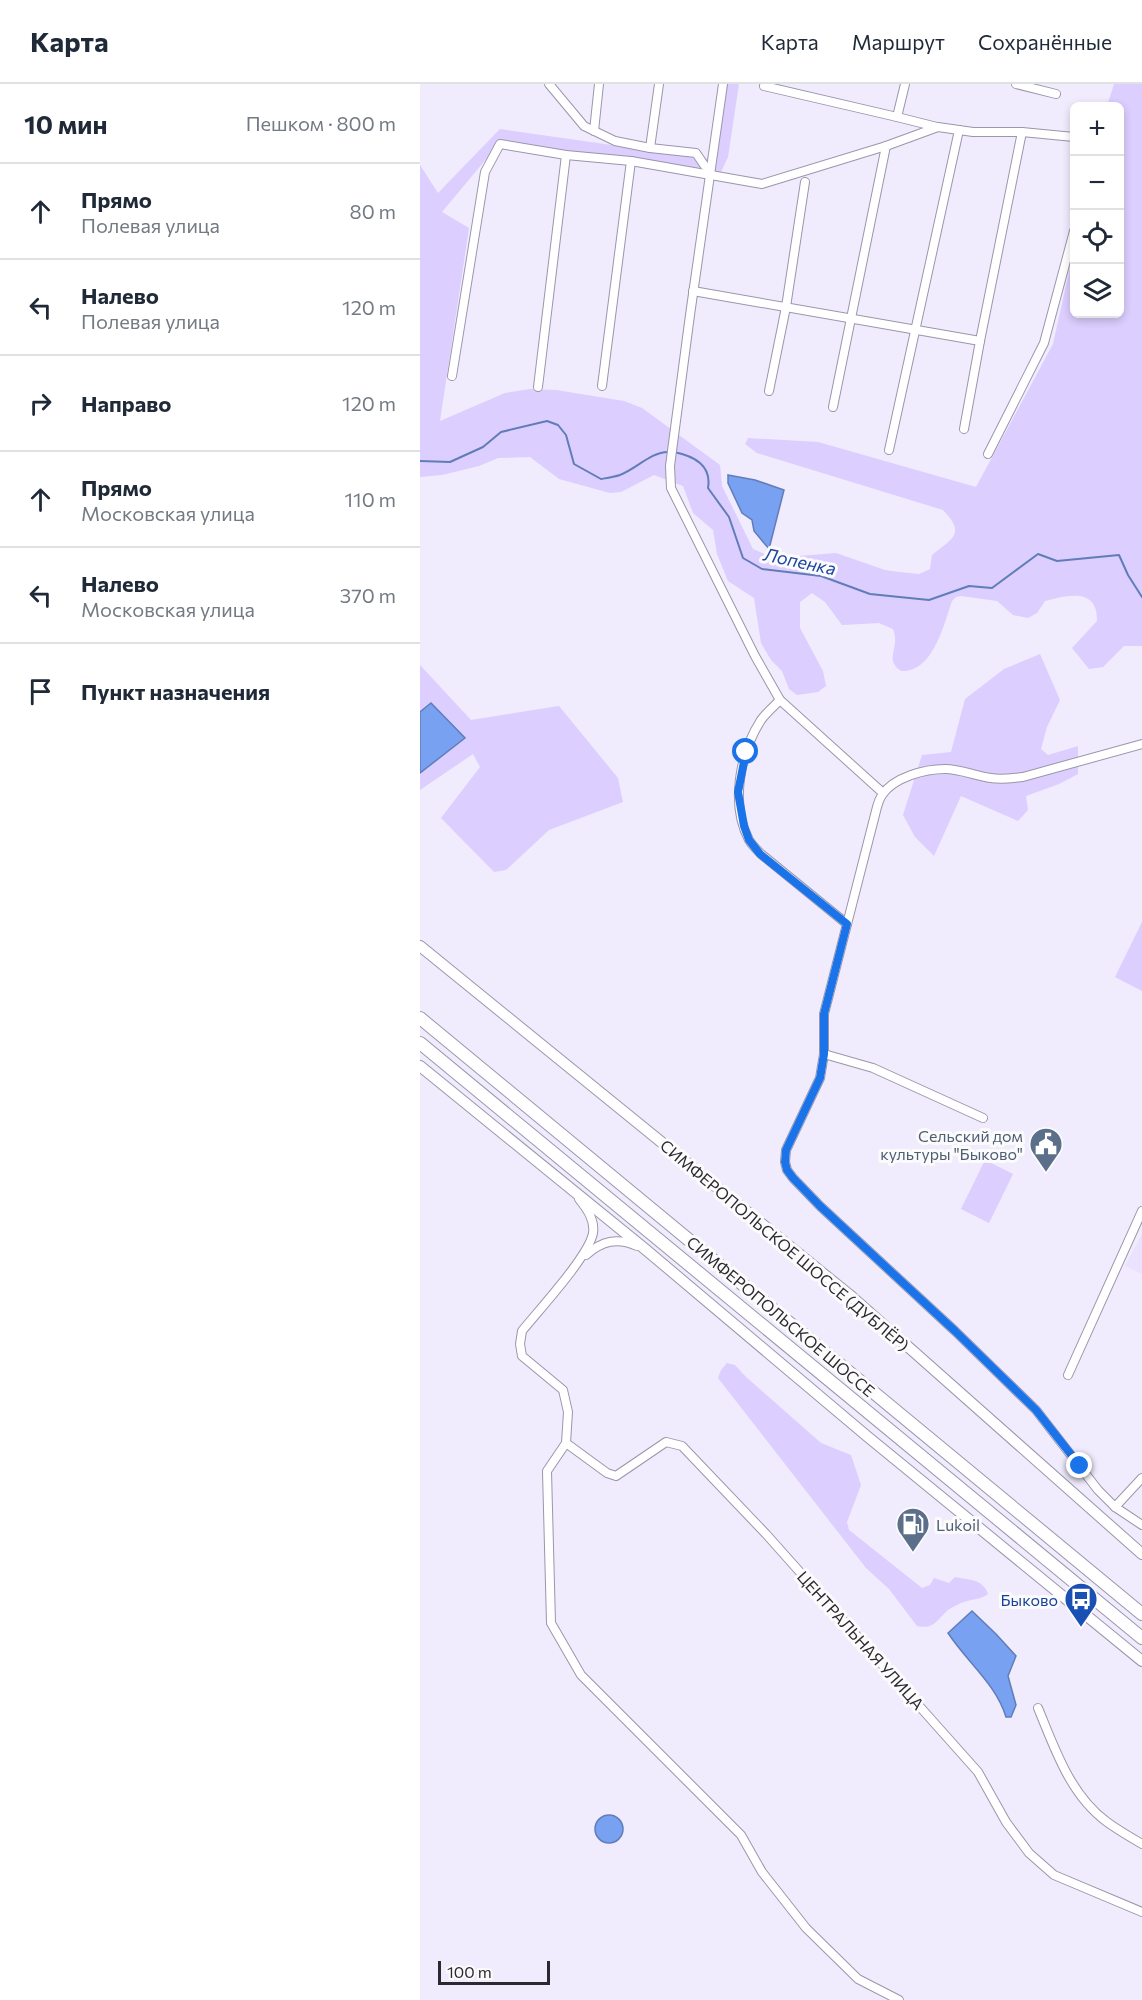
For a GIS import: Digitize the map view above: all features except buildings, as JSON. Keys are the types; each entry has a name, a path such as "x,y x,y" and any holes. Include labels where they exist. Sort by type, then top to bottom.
{"highway":[{"name":"СИМФЕРОПОЛЬСКОЕ ШОССЕ","path":"420,1018 1142,1614"},
{"name":"СИМФЕРОПОЛЬСКОЕ ШОССЕ","path":"420,1042 1142,1638"}],"main road":[{"name":"СИМФЕРОПОЛЬСКОЕ ШОССЕ (ДУБЛЁР)","path":"420,946 852,1297 1142,1554"},
{"path":"420,1066 645,1249 914,1475 1142,1661"}],"street":[{"path":"549,84 585,126 615,141 696,153 711,175"},
{"path":"594,131 599,84"},
{"path":"650,148 659,84"},
{"path":"723,84 670,466 670,488 755,656 780,700 883,793"},
{"path":"897,117 905,84"},
{"path":"1016,84 1056,94"},
{"path":"764,86 938,127 1070,136"},
{"path":"452,376 485,172 500,144 631,161 762,184 886,146 938,127"},
{"path":"889,450 959,130"},
{"path":"964,429 1022,132"},
{"path":"833,407 886,146"},
{"path":"538,387 566,154"},
{"path":"602,386 631,161"},
{"path":"769,391 786,307 805,182"},
{"path":"988,454 1044,343 1070,246"},
{"path":"693,291 980,341"},
{"path":"780,700 761,720 746,752 738,786 744,826 749,840 760,854 847,924"},
{"path":"1142,744 1009,779 947,769 931,770 911,775 894,783 883,793 877,807 824,1014 824,1054 820,1078 786,1150 785,1162 787,1170 820,1206 955,1331 1036,1410 1098,1490 1115,1507 1142,1525"},
{"path":"824,1054 873,1068 983,1118"},
{"path":"573,1191 592,1221 593,1233 579,1261 522,1331 520,1344 522,1356 563,1390 568,1412 566,1443 547,1471 550,1623 581,1675 741,1835 762,1872 806,1929 858,1979 899,2000"},
{"path":"1068,1375 1142,1211"},
{"path":"579,1261 602,1243 614,1240 645,1249"},
{"name":"ЦЕНТРАЛЬНАЯ УЛИЦА","path":"566,1443 607,1473 616,1476 666,1442 682,1446 766,1534 978,1772 1006,1822 1029,1853 1054,1875 1142,1912"},
{"path":"1115,1507 1142,1478"},
{"path":"1038,1708 1064,1769 1079,1795 1105,1821 1142,1844"}],"shaded area":[{"path":"727,84 739,84 728,157 721,172 497,146 442,212 469,228 440,421 505,393 530,389 556,390 624,401 642,408 720,465 722,486 753,549 774,558 836,553 885,570 919,574 930,569 932,555 954,535 954,525 943,510 757,453 745,444 748,438 818,442 976,487 1053,344 1070,267 1070,318 1124,318 1124,102 1108,102 1114,84 1142,84 1142,646 1124,646 1103,667 1089,669 1072,648 1097,621 1096,610 1092,602 1086,598 1071,596 1045,601 1037,613 1028,618 1013,615 997,601 961,596 952,601 941,634 929,656 912,670 901,671 893,662 895,636 893,629 879,623 842,625 825,602 812,593 800,602 800,628 823,671 826,686 818,692 797,695 789,689 782,671 771,660 761,643 754,598 728,581 717,554 713,530 693,513 683,486 654,475 621,492 610,493 559,479 530,457 498,458 479,466 442,475 420,477 420,165 438,193 500,129 717,160"},
{"path":"1040,654 1060,700 1047,727 1041,749 1048,755 1078,746 1078,774 1059,784 1026,796 1028,810 1018,821 961,796 934,856 915,837 903,815 922,755 951,752 965,699 1004,669"},
{"path":"420,665 471,720 559,706 618,778 623,802 549,830 506,870 494,872 441,818 480,767 473,754 420,790"},
{"path":"1142,922 1142,991 1115,977"},
{"path":"985,1160 1013,1174 989,1223 961,1209"},
{"path":"1142,1234 1142,1274 1125,1266"},
{"path":"727,1363 735,1365 821,1443 851,1455 861,1485 847,1522 849,1530 922,1588 930,1585 934,1578 949,1583 955,1577 983,1585 988,1594 953,1607 932,1625 917,1626 889,1589 866,1568 718,1378"}],"water":[{"path":"728,475 755,480 784,490 769,549 754,531 752,520 742,513 728,483"},
{"path":"431,703 465,738 420,773 420,712"},
{"path":"972,1611 1016,1656 1008,1676 1016,1705 1011,1717 1006,1717 995,1694 948,1633"},
{"path":"609,1815 619,1819 623,1829 619,1839 609,1843 599,1839 595,1829 599,1819"}],"waterway":[{"name":"Лопенка","path":"420,461 450,462 483,447 501,432 547,421 558,425 566,435 574,464 601,479 620,475 656,455 668,452"},
{"name":"Лопенка","path":"674,452 695,459 704,468 709,480 708,488 729,517 743,558 762,569 821,576 870,594 929,600 969,586 992,588 1038,554 1057,561 1119,555 1142,597"}],"place":[{"name":"Сельский дом культуры \"Быково\"","path":"1046,1173"},
{"name":"Lukoil","path":"913,1553"},
{"name":"Быково","path":"1081,1628"}],"route":[{"path":"746,752 738,792 749,840 760,854 847,924 824,1014 824,1054 820,1078 786,1150 787,1170 820,1206 955,1331 1036,1410 1080,1466"}]}
